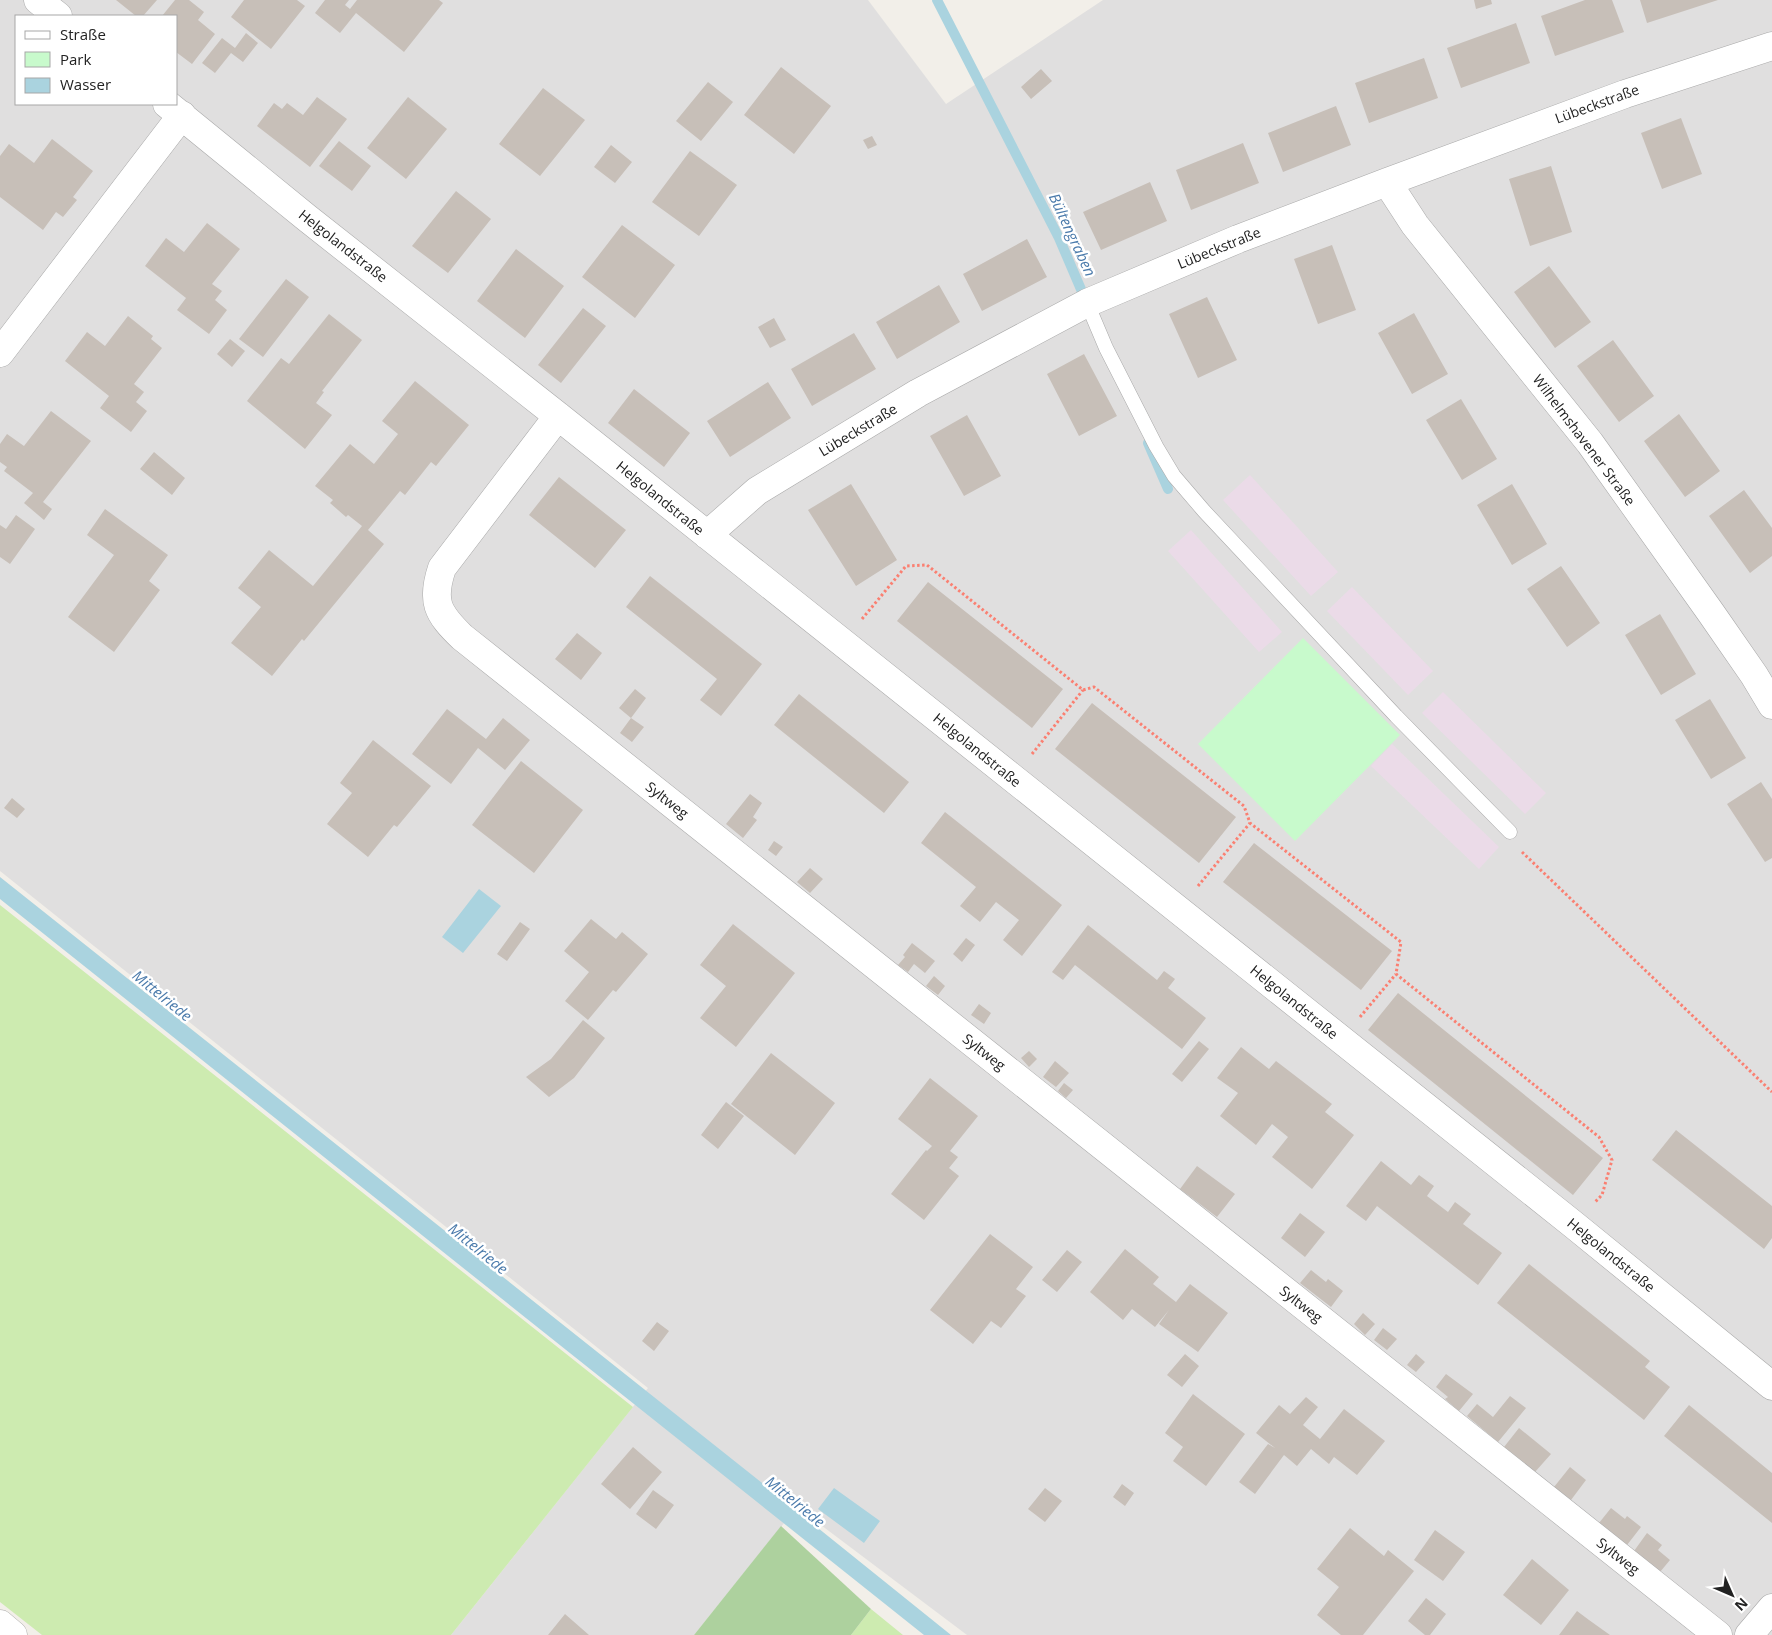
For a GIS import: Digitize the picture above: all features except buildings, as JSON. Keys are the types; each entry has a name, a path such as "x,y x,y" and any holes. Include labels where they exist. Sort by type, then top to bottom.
{"street":[{"path":"38,0 57,15"},
{"name":"Lübeckstraße","path":"707,535 765,486 918,393 1087,302 1238,239 1387,182 1625,94 1772,46"},
{"name":"Helgolandstraße","path":"0,353 174,110 1772,1386"},
{"name":"Wilhelmshavener Straße","path":"1387,182 1415,225 1590,443 1711,613 1754,675 1772,705"},
{"name":"Syltweg","path":"558,416 442,568 437,583 436,598 438,609 448,624 1718,1635"},
{"path":"1749,1635 1772,1608"},
{"path":"0,1624 13,1635"}],"lane":[{"path":"1087,302 1106,348 1156,446 1174,476 1204,511 1396,716 1510,832"}],"path":[{"path":"842,642 906,566 927,565 1082,690"},
{"path":"1012,778 1082,690 1094,687 1244,806 1250,823 1401,942 1396,974 1341,1040"},
{"path":"1178,910 1250,823"},
{"path":"1510,832 1514,845 1772,1092"},
{"path":"1396,974 1599,1137 1612,1160 1602,1195 1574,1226"}],"shaded area":[{"path":"0,0 868,0 946,104 1103,0 1772,0 1772,1635 967,1635 797,1507 694,1635 451,1635 648,1388 0,871"},
{"path":"1250,475 1338,572 1311,596 1223,500"},
{"path":"1191,530 1282,632 1259,652 1168,551"},
{"path":"1352,587 1433,671 1408,695 1327,611"},
{"path":"1443,692 1546,793 1525,814 1422,713"},
{"path":"1392,744 1499,847 1479,869 1371,766"}],"green space":[{"path":"1303,638 1400,735 1295,841 1198,744"},
{"path":"0,905 633,1407 451,1635 42,1635 0,1602"},
{"path":"781,1526 871,1609 851,1635 694,1635"},
{"path":"871,1609 903,1635 851,1635"}],"water":[{"path":"0,877 951,1635 924,1635 0,899"},
{"path":"479,889 501,906 463,953 442,937"},
{"path":"834,1488 880,1521 864,1543 818,1509"}],"waterway":[{"name":"Bültengraben","path":"937,0 1059,238 1086,301"},
{"name":"Bültengraben","path":"1148,443 1168,489"}],"water label":[{"name":"Mittelriede","path":"162,996"},
{"name":"Mittelriede","path":"478,1249"},
{"name":"Mittelriede","path":"795,1502"}]}
